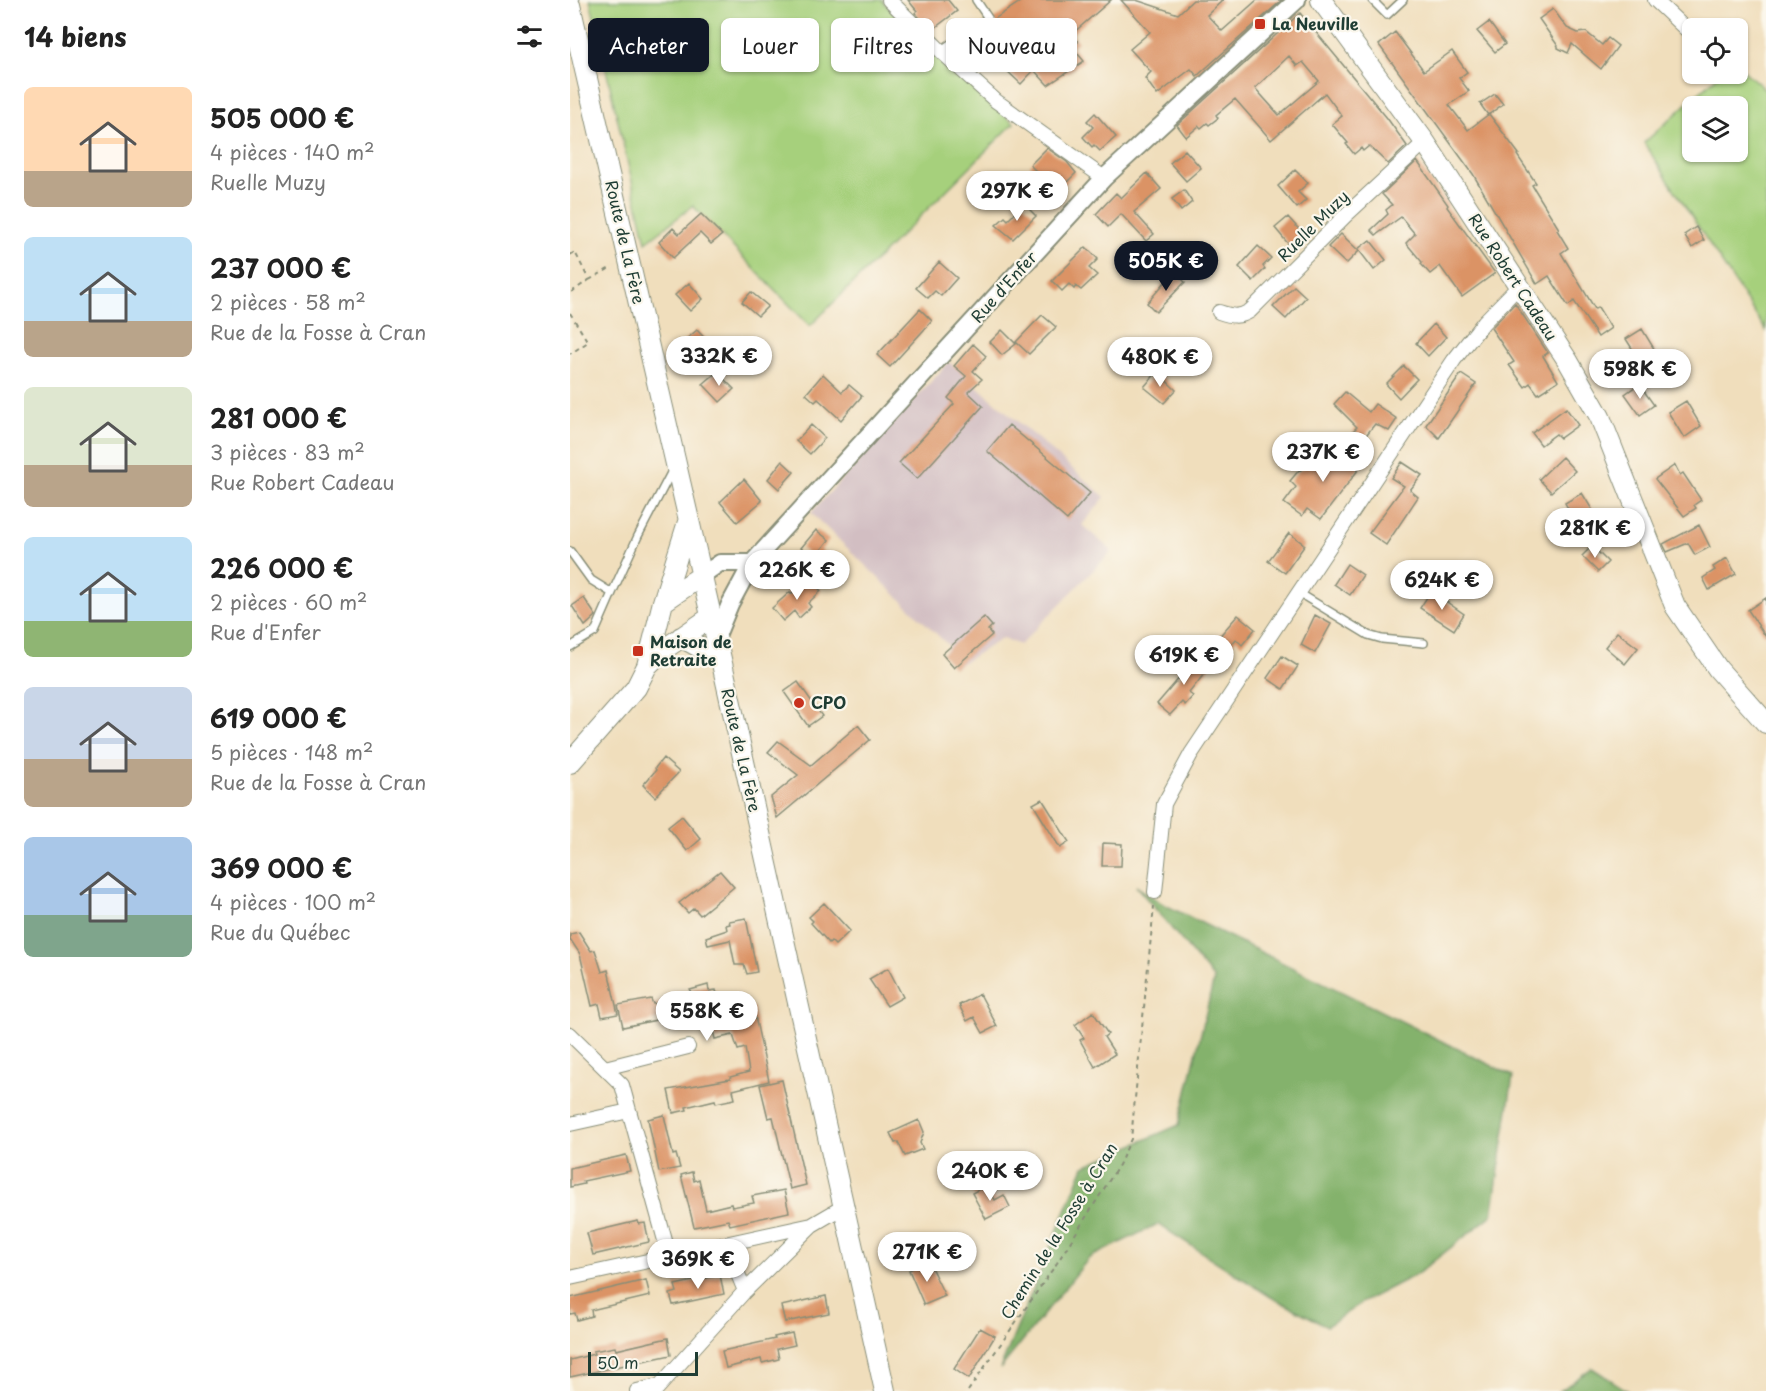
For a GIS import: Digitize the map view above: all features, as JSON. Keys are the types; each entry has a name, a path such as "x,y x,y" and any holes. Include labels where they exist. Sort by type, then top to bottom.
{"main road":[{"name":"Rue Robert Cadeau","path":"1321,0 1425,142 1568,361 1600,417 1675,606 1718,669 1766,723"},
{"name":"Route de La Fère","path":"570,5 721,659 885,1391"},
{"path":"570,763 636,688 647,666 688,519"},
{"path":"663,602 701,576"},
{"path":"647,666 663,650 711,617"},
{"path":"681,637 721,659"}],"street":[{"path":"889,0 940,51 1005,108 1104,178"},
{"name":"Rue d'Enfer","path":"716,639 729,604 752,563 1104,178 1297,0"},
{"path":"1656,0 1682,25"},
{"name":"Ruelle Muzy","path":"1219,312 1239,316 1251,311 1346,215 1425,142"},
{"path":"1155,892 1164,804 1191,754 1454,360 1484,322 1520,286"},
{"path":"695,546 720,563 752,563"},
{"path":"701,576 720,563"},
{"path":"711,617 729,604"},
{"path":"570,1034 622,1085 669,1255"},
{"path":"604,1068 688,1047"},
{"path":"570,1124 629,1111"},
{"path":"638,1391 656,1388 745,1291 812,1225 836,1211 844,1210"},
{"path":"570,1278 812,1225"},
{"path":"720,1245 735,1267 745,1291"}],"lane":[{"path":"940,51 988,18 976,0"},
{"path":"1372,0 1387,15 1403,0"},
{"path":"570,647 595,632 638,536 676,464"},
{"path":"570,551 591,580 612,593"},
{"path":"1299,593 1368,635 1382,639 1424,643"}],"path":[{"path":"570,255 574,252 589,280"},
{"path":"570,293 628,258"},
{"path":"570,313 588,342 570,354"},
{"name":"Chemin de la Fosse à Cran","path":"968,1391 1057,1263 1119,1165 1131,1139 1155,892"}],"shaded area":[{"path":"949,362 1105,497 1082,525 1112,551 1020,645 1003,638 954,668 942,654 949,646 811,513"}],"green space":[{"path":"590,0 882,0 897,18 831,18 831,72 934,72 934,54 946,64 946,72 955,72 1014,123 810,326 693,206 646,242 607,72 709,72 709,18 594,18"},
{"path":"1748,74 1766,90 1766,331 1644,143 1682,108 1682,162 1748,162 1748,96 1696,96 1709,84 1748,84"},
{"path":"1136,886 1163,904 1513,1076 1492,1215 1417,1274 1363,1302 1327,1326 1271,1297 1158,1224 1089,1258 1000,1369 1084,1166 1179,1125 1214,979"},
{"path":"1592,1368 1628,1391 1560,1391"}],"building":[{"path":"908,0 948,0 957,11 934,28 934,18 920,18 915,13 917,11"},
{"path":"1023,0 1111,0 1077,30 1077,18 996,18"},
{"path":"1121,0 1136,0 1178,14 1193,0 1223,0 1207,15 1222,31 1257,0 1282,0 1197,76 1191,69 1157,95 1145,78 1151,72 1130,49 1150,32"},
{"path":"1553,9 1567,28 1578,33 1586,32 1602,45 1608,38 1618,46 1601,69 1572,44 1568,53 1558,48 1539,19"},
{"path":"1300,13 1387,118 1407,146 1388,164 1369,146 1363,151 1361,148 1354,154 1332,124 1342,116 1325,93 1271,140 1235,99 1216,115 1218,118 1209,125 1207,123 1201,128 1199,126 1186,137 1177,125","holes":["1289,56 1297,66 1303,62 1319,81 1279,115 1255,88"]},
{"path":"1489,22 1505,44 1495,52 1477,31"},
{"path":"1395,32 1424,71 1452,51 1467,72 1459,78 1469,91 1449,105 1468,130 1489,114 1519,154 1517,155 1536,183 1532,185 1568,248 1561,253 1595,309 1598,307 1611,328 1598,337 1574,301 1568,306 1549,276 1537,284 1473,174 1379,45"},
{"path":"1077,53 1084,61 1077,66"},
{"path":"1008,72 1032,72 1021,84"},
{"path":"1036,72 1068,72 1048,85"},
{"path":"1495,94 1503,104 1488,115 1480,104"},
{"path":"1095,113 1116,137 1100,151 1094,145 1092,147 1083,137 1093,127 1087,121"},
{"path":"1047,148 1067,162 1076,173 1057,192 1030,165"},
{"path":"1185,150 1201,168 1186,181 1170,163"},
{"path":"1417,161 1495,273 1462,297 1440,266 1430,274 1421,264 1422,262 1406,243 1415,234 1401,217 1376,235 1371,230 1388,214 1386,210 1392,205 1382,194"},
{"path":"1295,170 1308,183 1298,192 1306,200 1297,208 1278,186"},
{"path":"1147,173 1161,189 1134,212 1154,234 1146,241 1121,214 1108,227 1096,214 1116,193 1121,198"},
{"path":"1184,190 1192,202 1181,211 1172,199"},
{"path":"1024,204 1036,216 1013,239 996,225 1005,217 1008,220"},
{"path":"701,214 722,235 711,244 700,233 673,258 659,242 673,228 679,234"},
{"path":"1288,217 1304,235 1290,246 1275,228"},
{"path":"1696,227 1704,240 1692,248 1684,235"},
{"path":"1341,234 1359,251 1346,264 1328,247"},
{"path":"1370,240 1386,260 1374,270 1358,249"},
{"path":"1258,246 1271,258 1263,266 1265,269 1253,281 1239,267"},
{"path":"1086,247 1098,259 1089,268 1097,275 1081,290 1076,286 1074,289 1069,284 1062,291 1052,281"},
{"path":"939,262 957,278 941,296 935,291 928,298 916,288"},
{"path":"1174,272 1185,282 1156,312 1147,303"},
{"path":"689,283 703,299 690,311 675,295"},
{"path":"1294,286 1306,297 1286,319 1273,307"},
{"path":"751,292 768,306 758,316 742,302"},
{"path":"1515,303 1548,353 1543,356 1558,381 1538,394 1530,383 1525,387 1509,365 1514,362 1491,328"},
{"path":"920,309 932,321 890,367 877,355"},
{"path":"1042,315 1056,327 1029,354 1016,342"},
{"path":"1434,324 1446,337 1428,356 1416,343"},
{"path":"1642,329 1656,352 1639,363 1626,339"},
{"path":"697,330 712,346 698,358 683,342"},
{"path":"1002,330 1016,344 1002,355 990,342"},
{"path":"973,344 986,356 973,371 982,379 968,392 983,406 917,479 899,463 954,404 948,398 966,376 954,366"},
{"path":"1404,366 1417,379 1399,398 1386,384"},
{"path":"717,372 734,389 720,402 703,384"},
{"path":"1157,372 1176,390 1164,403 1144,387"},
{"path":"823,374 842,392 849,385 862,396 841,420 818,399 815,402 806,394"},
{"path":"1461,374 1476,384 1439,438 1426,425"},
{"path":"1639,384 1654,405 1640,415 1625,394"},
{"path":"1345,392 1369,412 1375,404 1397,419 1389,431 1375,424 1363,439 1353,431 1357,427 1334,404"},
{"path":"1686,401 1701,426 1684,438 1668,412"},
{"path":"1566,408 1578,425 1560,438 1556,434 1541,445 1532,433"},
{"path":"811,425 825,438 810,454 796,441"},
{"path":"1009,425 1090,493 1067,520 987,451"},
{"path":"1327,448 1347,463 1358,449 1368,457 1321,519 1307,509 1302,516 1284,503 1296,487 1290,481 1307,464 1311,467"},
{"path":"1562,457 1575,471 1551,492 1539,479"},
{"path":"782,461 794,472 779,489 768,479"},
{"path":"1402,462 1422,475 1410,490 1418,497 1386,545 1369,533 1404,486 1391,478"},
{"path":"1675,465 1680,475 1683,473 1701,500 1694,505 1696,508 1684,516 1655,479"},
{"path":"744,479 762,501 737,522 720,502"},
{"path":"1582,493 1596,516 1578,526 1565,503"},
{"path":"1699,525 1710,547 1695,555 1688,543 1667,552 1663,544"},
{"path":"816,530 829,540 821,550 830,557 823,566 801,548"},
{"path":"1289,533 1305,545 1285,573 1268,561"},
{"path":"1592,546 1608,562 1598,572 1582,556"},
{"path":"1727,558 1736,574 1709,590 1703,578 1715,570 1713,567"},
{"path":"1347,564 1363,575 1350,595 1334,584"},
{"path":"810,579 821,591 808,603 811,607 799,618 794,611 783,621 772,608"},
{"path":"1431,591 1464,614 1454,630 1420,608"},
{"path":"584,598 596,616 585,626 572,606"},
{"path":"1766,598 1766,637 1748,610"},
{"path":"1238,615 1255,629 1242,645 1236,639 1228,649 1217,639"},
{"path":"1315,615 1331,624 1315,653 1301,645"},
{"path":"984,617 992,626 988,630 992,635 954,668 942,654"},
{"path":"1617,632 1638,648 1625,664 1605,647"},
{"path":"1199,655 1212,664 1189,693 1193,696 1185,705 1182,702 1170,715 1157,704"},
{"path":"1282,656 1298,666 1283,689 1267,678"},
{"path":"798,682 822,716 808,726 784,692"},
{"path":"858,725 870,740 777,818 771,797 798,775 768,752 778,741 811,765"},
{"path":"663,758 679,772 655,797 643,785"},
{"path":"1042,799 1069,842 1060,848 1033,804"},
{"path":"682,816 701,839 687,851 668,827"},
{"path":"1103,843 1122,844 1121,866 1102,866"},
{"path":"720,871 734,887 700,915 694,908 688,913 679,903"},
{"path":"824,903 850,931 835,945 831,941 829,943 811,923 813,921 809,917"},
{"path":"746,918 757,972 747,974 744,965 735,965 730,940 708,945 706,937 727,930 726,925 730,924 729,921"},
{"path":"579,932 591,951 595,950 602,972 608,970 618,1014 602,1017 599,1004 592,1006 580,954 570,939 570,934"},
{"path":"888,968 903,997 887,1006 869,979"},
{"path":"708,985 709,991 716,990 722,1013 753,1007 769,1081 733,1090 735,1099 716,1103 715,1100 686,1107 687,1110 673,1113 668,1090 730,1079 730,1077 749,1072 745,1048 738,1050 733,1035 715,1039 708,1009 623,1027 618,1005 651,999 653,1004 672,1000 691,995 690,990"},
{"path":"980,994 997,1026 983,1033 974,1017 967,1021 959,1005"},
{"path":"1093,1012 1108,1034 1104,1037 1115,1054 1095,1067 1080,1040 1084,1038 1075,1025"},
{"path":"782,1080 806,1185 790,1189 773,1117 768,1118 760,1085"},
{"path":"664,1115 673,1155 676,1154 680,1168 659,1172 648,1119"},
{"path":"919,1120 924,1132 920,1143 923,1149 905,1156 890,1133"},
{"path":"626,1155 630,1171 583,1181 584,1184 570,1187 570,1168"},
{"path":"692,1172 694,1181 699,1179 706,1210 731,1204 732,1207 754,1203 752,1196 784,1190 789,1212 730,1225 728,1220 694,1227 681,1175"},
{"path":"987,1185 995,1200 1004,1195 1010,1207 986,1219 972,1193"},
{"path":"638,1221 639,1224 645,1223 649,1242 593,1255 587,1233"},
{"path":"928,1261 945,1296 924,1305 909,1270"},
{"path":"720,1275 724,1294 673,1305 670,1294 677,1292 675,1285"},
{"path":"646,1280 650,1296 591,1310 592,1316 577,1320 575,1313 570,1314 570,1298"},
{"path":"826,1296 829,1313 785,1322 781,1306"},
{"path":"980,1328 995,1336 969,1379 954,1369"},
{"path":"792,1333 795,1345 777,1349 779,1359 762,1363 761,1359 726,1368 722,1351"},
{"path":"668,1338 671,1355 570,1377 570,1360 594,1354 593,1351 615,1347 616,1350"}],"place":[{"name":"La Neuville","path":"1260,24"},
{"name":"Maison de Retraite","path":"638,651"},
{"name":"CPO","path":"799,703"}]}
